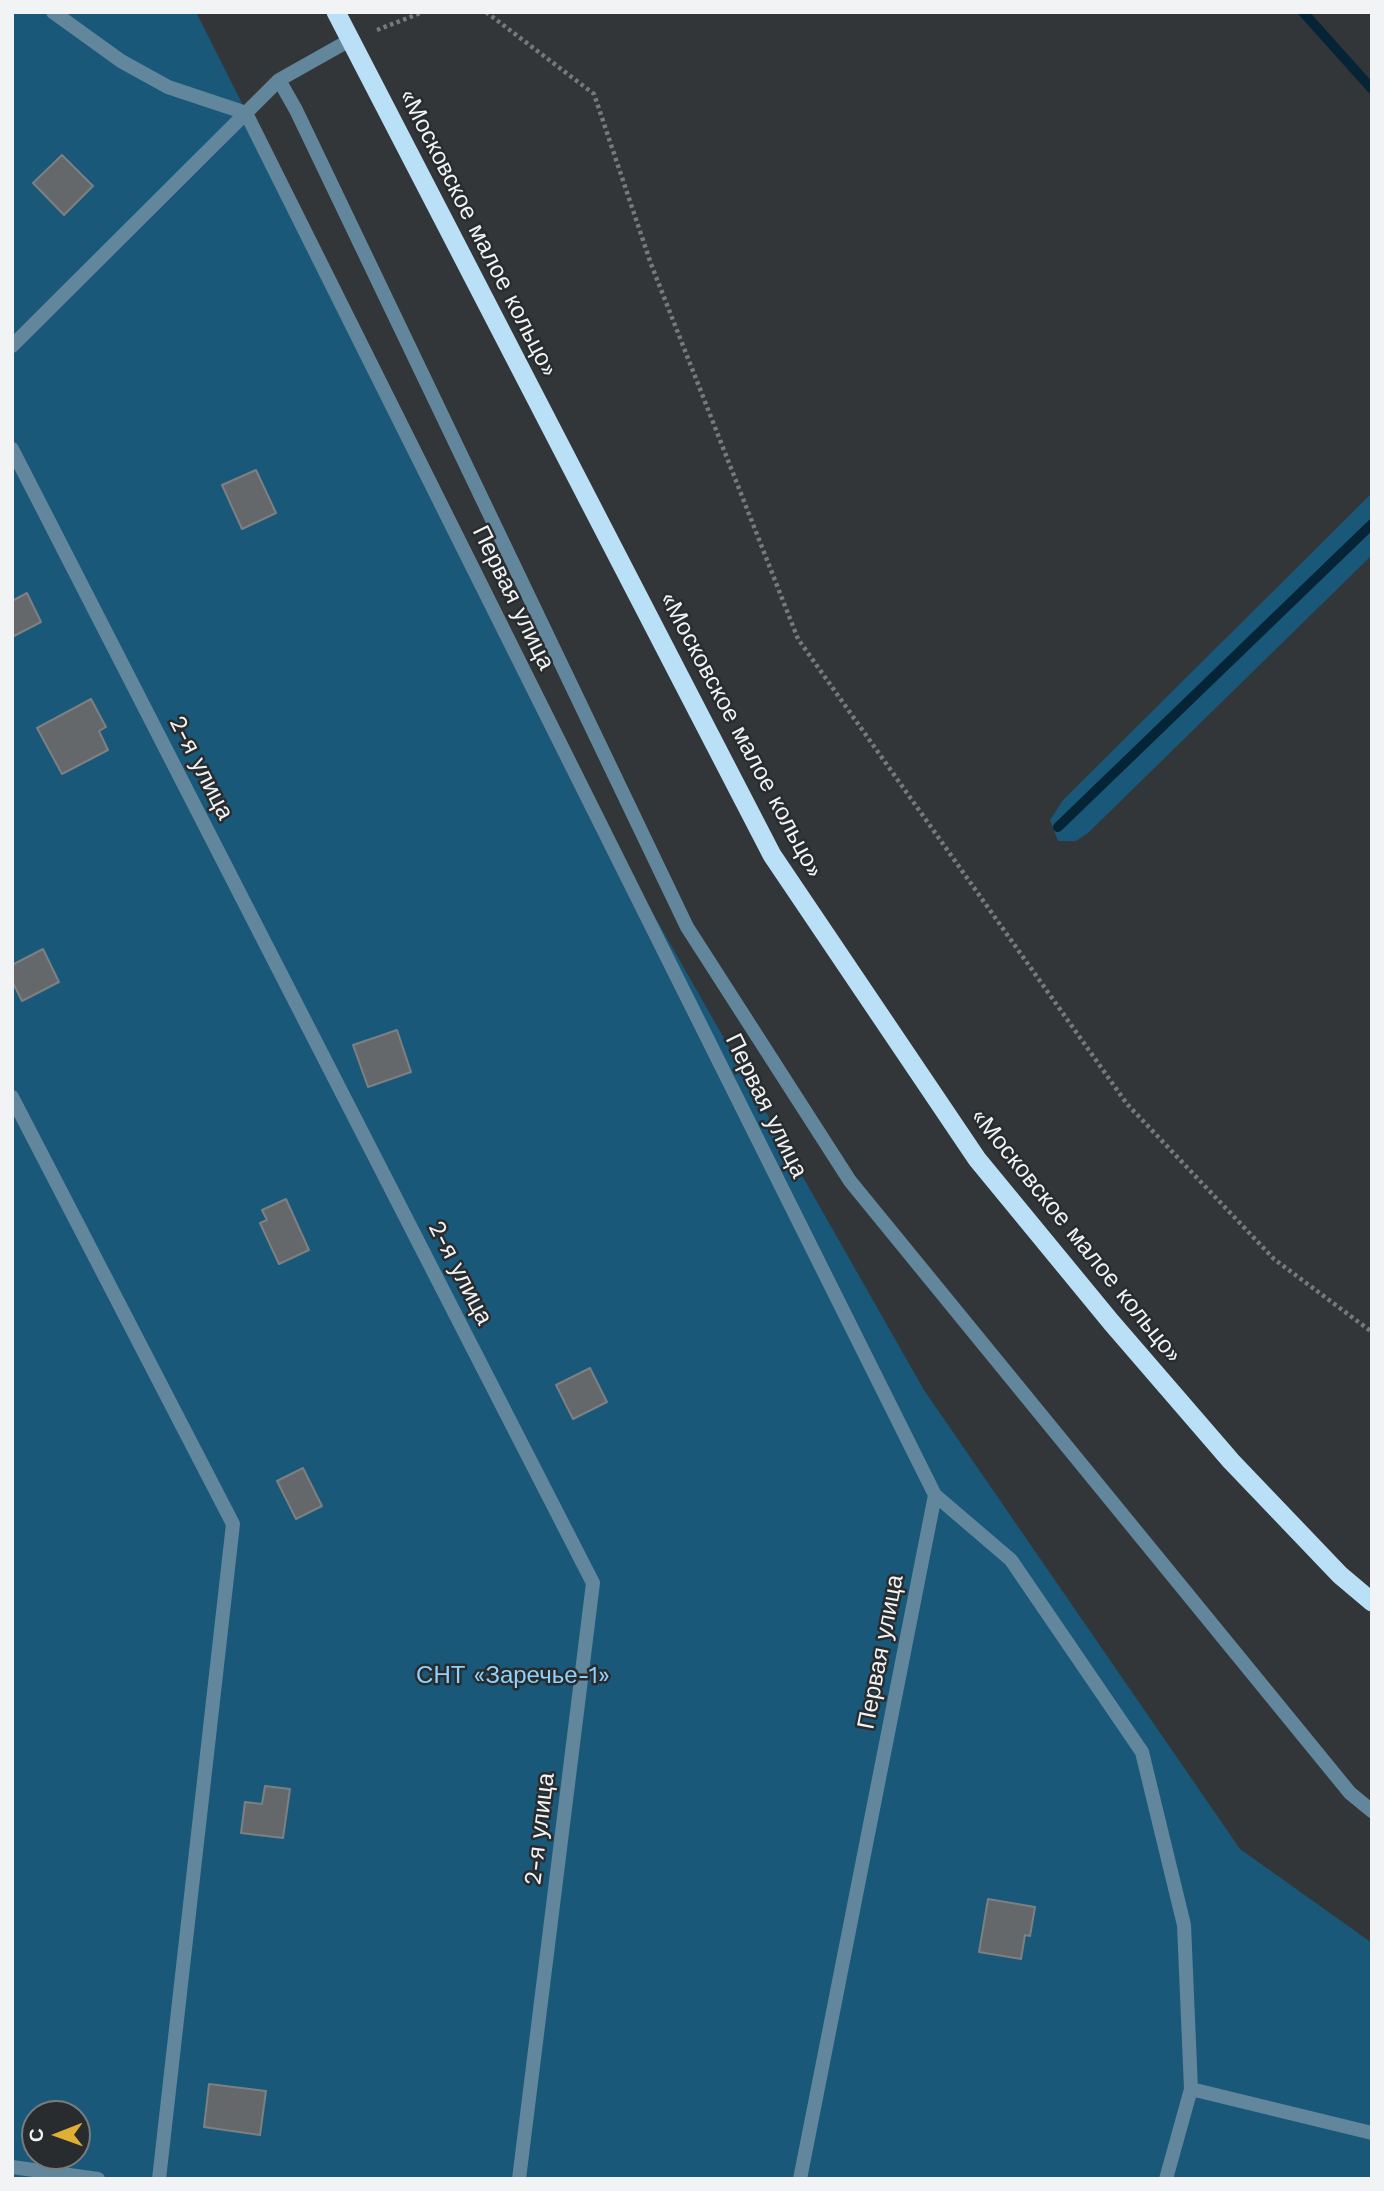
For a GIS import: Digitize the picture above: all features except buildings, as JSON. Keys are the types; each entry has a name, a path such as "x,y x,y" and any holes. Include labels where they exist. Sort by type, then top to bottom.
{"highway":[{"name":"«Московское малое кольцо»","path":"336,12 772,855 976,1158 1231,1461 1340,1574 1372,1601"}],"lane":[{"path":"53,12 121,61 167,87 246,113"},
{"path":"12,346 279,80 350,40"},
{"path":"279,80 302,122 687,927 850,1181 1350,1793 1372,1811"},
{"name":"Первая улица","path":"246,113 935,1495 800,2179"},
{"name":"2-я улица","path":"12,449 593,1583 519,2179"},
{"path":"12,1097 233,1524 159,2179"},
{"path":"935,1495 1011,1560 1142,1752 1184,1925 1191,2089 1166,2179"},
{"path":"1191,2089 1372,2133"},
{"path":"12,2167 98,2179"}],"path":[{"path":"350,40 423,12"},
{"path":"486,12 594,94 650,264 798,639 1127,1104 1274,1259 1372,1332"}],"green space":[{"name":"СНТ «Заречье-1»","path":"12,12 196,12 626,866 924,1390 1240,1849 1372,1943 1372,2179 12,2179"},
{"path":"1372,493 1372,555 1088,833 1076,841 1058,841 1050,820 1063,800"}],"waterway":[{"path":"1303,12 1372,89"},
{"path":"1058,827 1372,524"}]}
